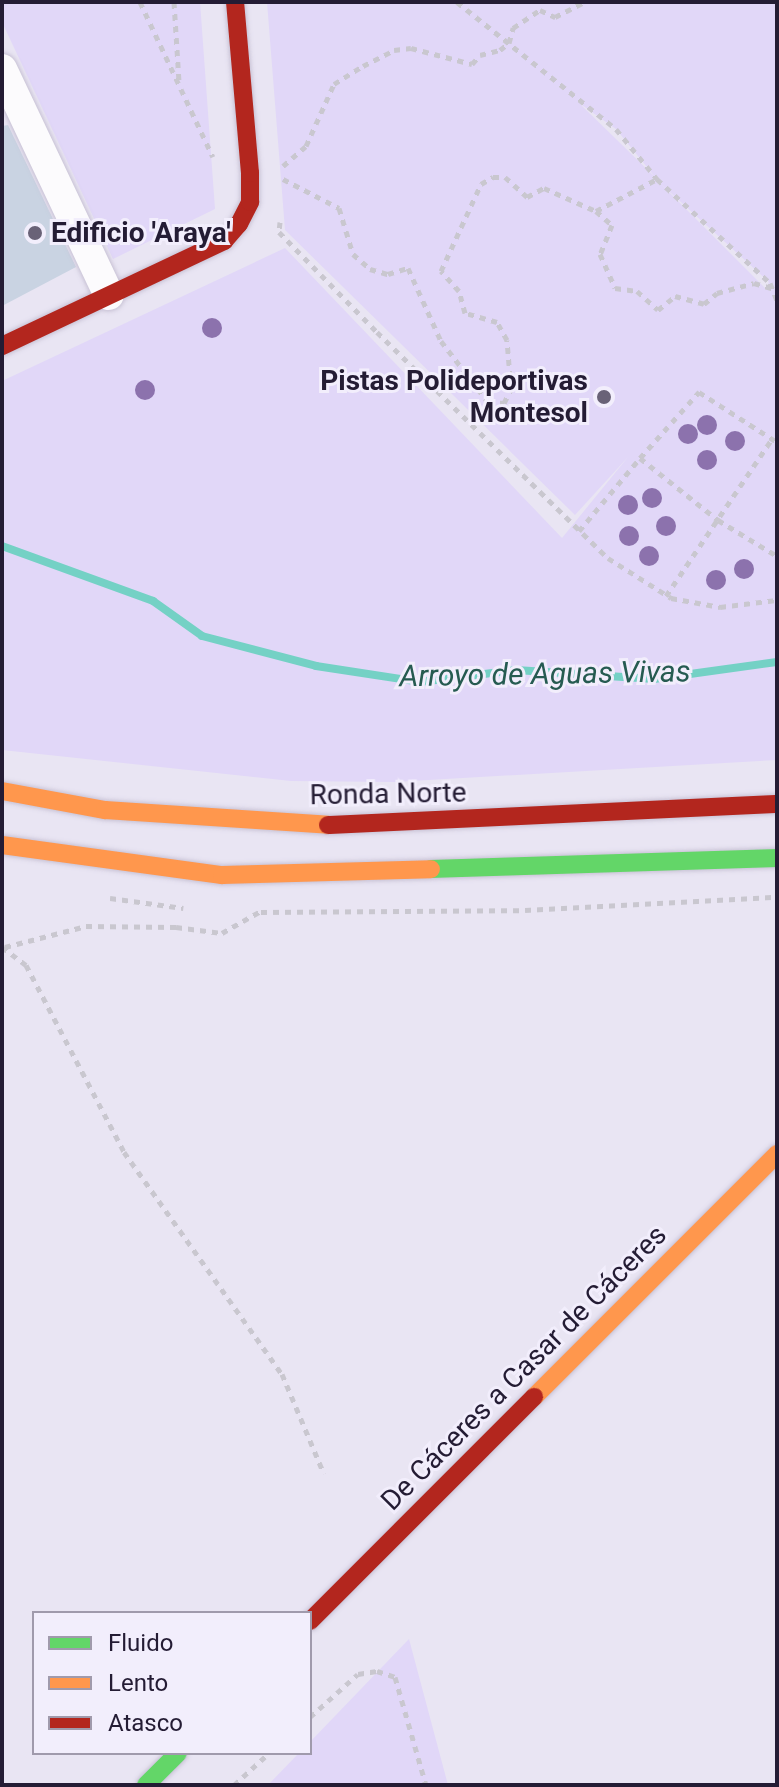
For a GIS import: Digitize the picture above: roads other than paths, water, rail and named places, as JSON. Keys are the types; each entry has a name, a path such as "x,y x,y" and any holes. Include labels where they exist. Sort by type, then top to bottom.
{"main road":[{"path":"2,346 224,241 250,202 235,2"},
{"name":"Ronda Norte","path":"2,791 105,810 352,827 777,804"},
{"path":"2,845 222,875 777,858"},
{"name":"De Cáceres a Casar de Cáceres","path":"312,1619 777,1154"},
{"path":"146,1785 176,1755"}],"street":[{"path":"2,69 109,295"}],"waterway":[{"name":"Arroyo de Aguas Vivas","path":"2,546 153,601 202,636 316,666 420,682 516,670 654,679 777,662"}],"place":[{"name":"Edificio 'Araya'","path":"35,233"},
{"name":"Pistas Polideportivas Montesol","path":"604,397"}]}
